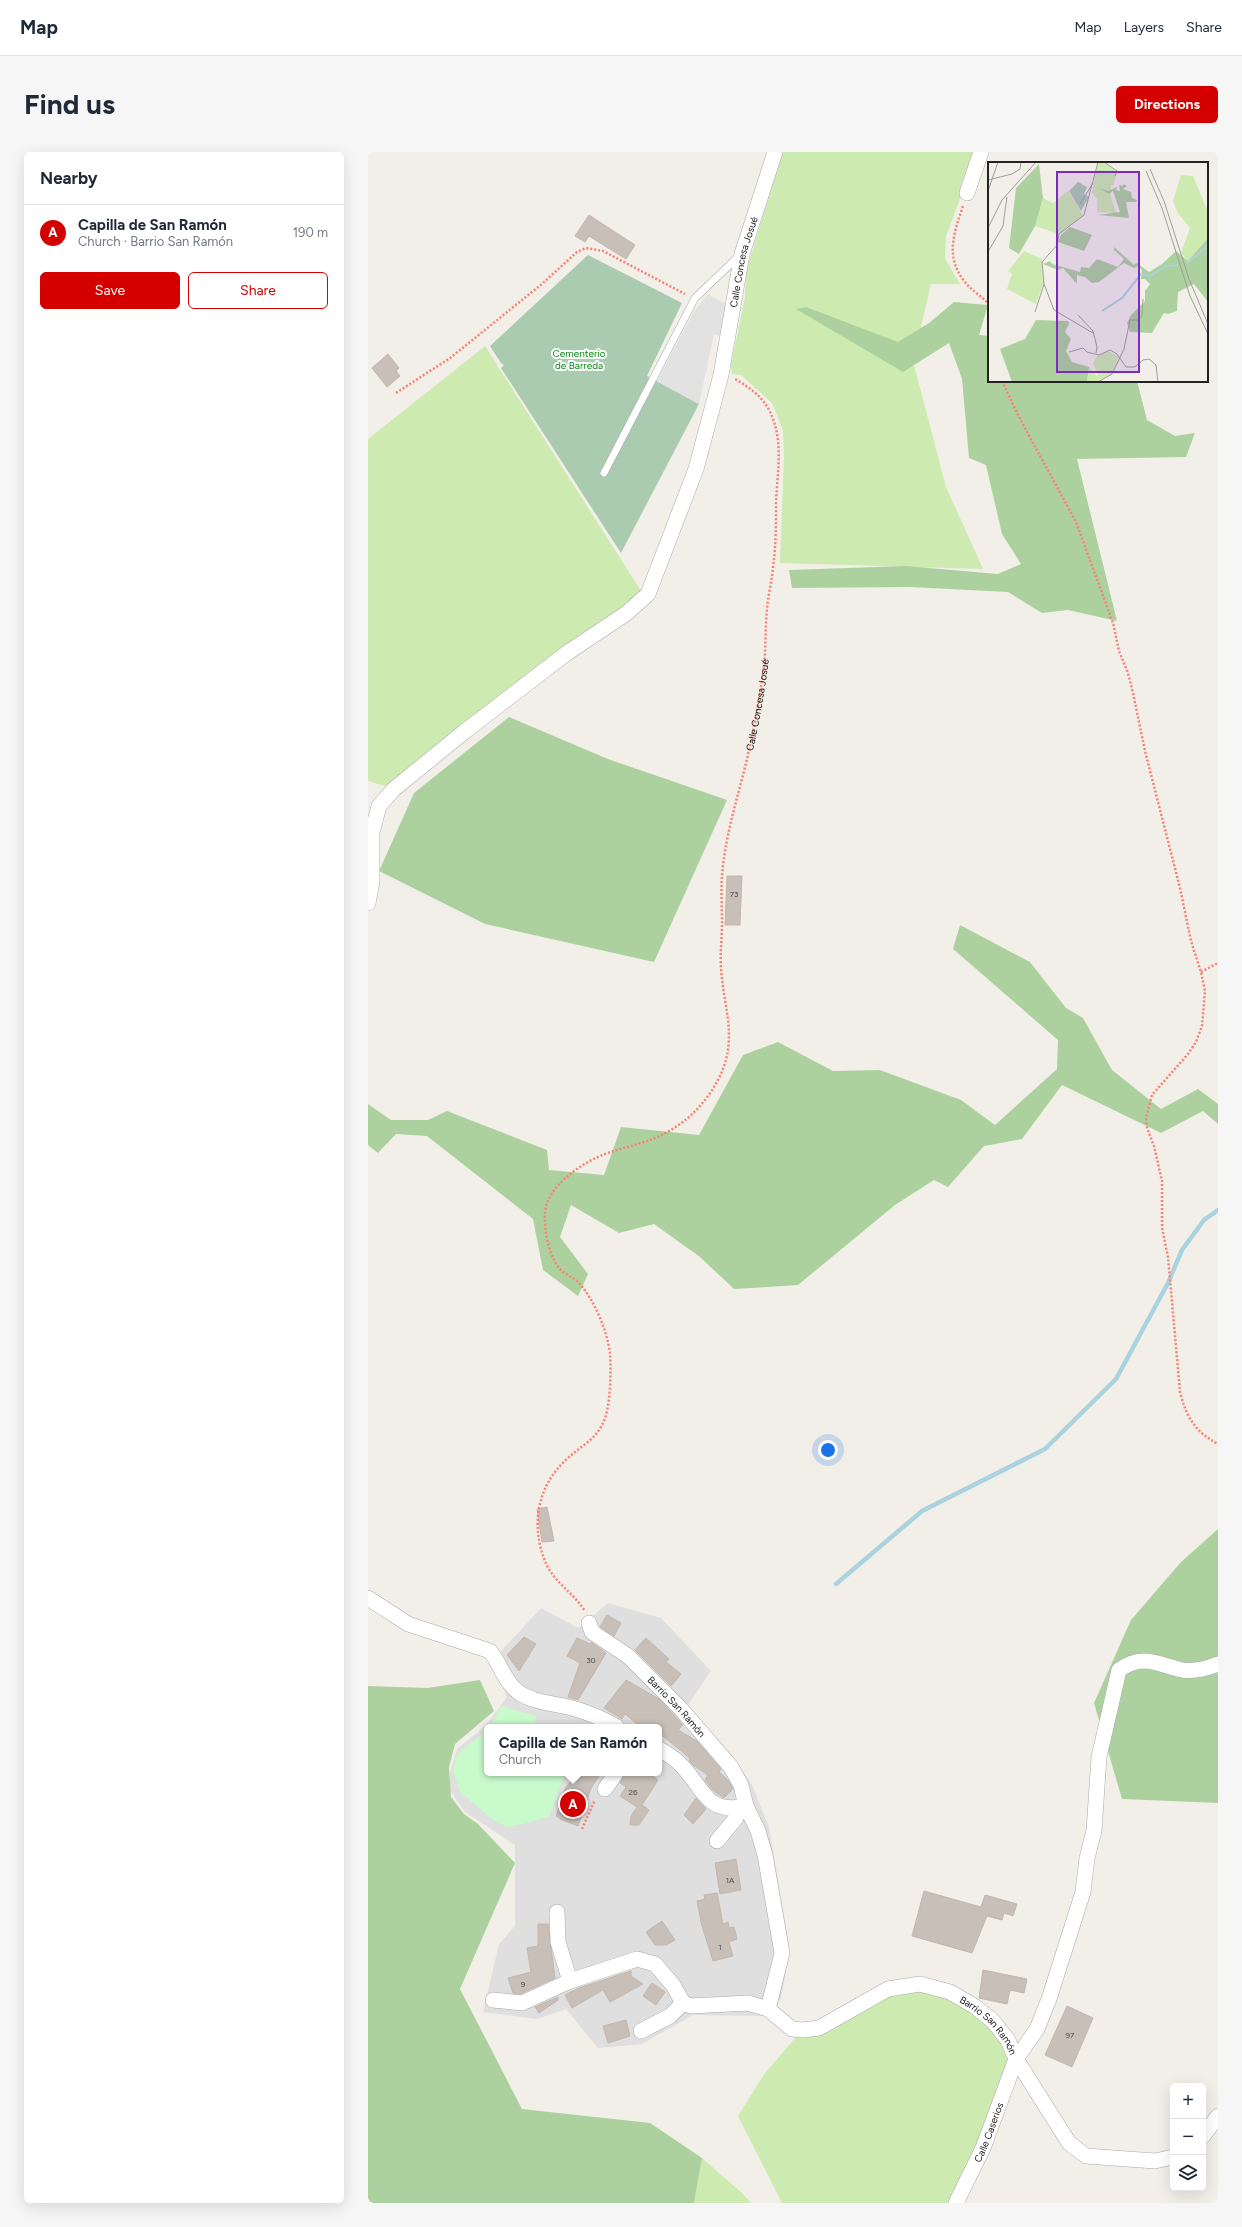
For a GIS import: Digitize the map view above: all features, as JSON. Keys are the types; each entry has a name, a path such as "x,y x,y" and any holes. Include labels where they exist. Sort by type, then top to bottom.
{"street":[{"name":"Calle Concesa Josué","path":"368,903 372,882 372,832 379,806 394,789 464,732 567,653 627,613 648,594 696,469 721,375 742,254 775,152"},
{"path":"967,193 981,152"},
{"path":"368,1598 408,1624 490,1651 497,1660 508,1682 517,1692 533,1700 574,1708 610,1724"},
{"name":"Barrio San Ramón","path":"589,1623 592,1632 628,1656 681,1709 731,1767 741,1785 742,1807 758,1831 765,1854 782,1953 768,2009"},
{"name":"Calle Caserios","path":"956,2203 983,2148 1016,2059 1037,2029 1047,2005 1083,1892 1087,1858 1094,1831 1099,1757 1119,1670 1128,1664 1143,1660 1165,1664 1179,1670 1202,1670 1218,1664"},
{"path":"662,1751 680,1763 711,1802 725,1808 742,1807"},
{"path":"605,1789 614,1776"},
{"path":"717,1842 736,1818 742,1807"},
{"path":"557,1912 558,1942 570,1981"},
{"path":"494,2000 522,2003 570,1981 626,1961 646,1960 654,1964 662,1971 683,2003 670,2016 641,2031"},
{"name":"Barrio San Ramón","path":"683,2003 691,2006 748,2003 768,2009 792,2029 803,2030 819,2028 888,1989 920,1984 950,1992 986,2015 1008,2040 1016,2059 1069,2144 1086,2156 1155,2161 1170,2158"},
{"path":"1206,2132 1218,2116"}],"lane":[{"path":"604,472 695,298 742,254"}],"path":[{"path":"967,193 952,244 953,262 963,280 988,303"},
{"path":"396,393 450,358 542,284 577,252 586,248 603,251 674,290 695,298"},
{"name":"Calle Concesa Josué","path":"589,1623 582,1606 559,1584 546,1564 540,1550 536,1515 543,1492 556,1470 587,1443 604,1423 608,1408 610,1354 603,1328 587,1296 577,1282 560,1270 554,1261 546,1237 545,1208 555,1190 566,1178 584,1164 606,1153 653,1139 676,1126 694,1113 715,1086 727,1060 730,1023 724,995 721,963 722,878 726,842 752,740 764,664 766,614 773,568 778,445 773,417 764,401 752,389 734,378 721,375"},
{"path":"1002,382 1020,419 1076,522 1113,622 1119,651 1128,673 1145,751 1180,888 1191,941 1201,972 1205,991 1202,1026 1188,1054 1152,1095 1146,1117 1147,1128 1154,1146 1162,1181 1162,1228 1168,1256 1180,1392 1184,1410 1191,1421 1201,1432 1218,1444"},
{"path":"1201,972 1218,963"},
{"path":"582,1829 596,1800 605,1789"}],"shaded area":[{"path":"708,294 726,304 722,336 714,334 699,404 657,381 693,313"},
{"path":"608,1603 661,1618 711,1671 688,1705 731,1754 752,1785 769,1827 790,1950 781,1999 765,2016 693,2015 642,2044 598,2048 566,2009 537,2019 483,2012 499,1944 515,1926 515,1845 465,1812 450,1790 450,1772 457,1749 484,1727 484,1776 662,1776 662,1724 487,1724 507,1697 493,1660 541,1608 578,1628"}],"green space":[{"path":"783,152 977,152 946,237 945,258 960,284 931,284 913,361 946,487 983,569 780,563 784,455 783,431 772,403 741,375 732,374 731,365 745,297 746,271"},
{"name":"Cementerio de Barreda","path":"588,255 682,303 647,376 699,404 621,553 501,368 504,365 501,363 490,346"},
{"path":"954,302 988,305 979,335 988,336 988,382 1137,382 1147,420 1175,436 1195,433 1186,457 1077,459 1117,621 1068,610 1042,613 1008,592 910,587 792,588 789,570 906,566 998,574 1021,564 1002,534 986,465 969,458 962,379 949,343 903,372 796,309 806,307 898,342 929,323"},
{"path":"485,346 643,594 388,787 368,781 368,439"},
{"path":"509,717 608,759 727,800 654,962 485,924 379,871 414,793"},
{"path":"960,925 1030,962 1066,1008 1083,1018 1112,1070 1161,1109 1198,1089 1218,1104 1218,1124 1203,1111 1161,1133 1062,1085 1022,1139 984,1146 948,1187 934,1180 895,1205 798,1285 734,1289 700,1257 654,1224 619,1233 571,1205 560,1237 588,1274 578,1296 543,1270 533,1219 427,1136 396,1134 378,1153 368,1145 368,1104 391,1120 428,1120 447,1111 547,1150 549,1170 604,1175 621,1127 699,1135 743,1055 778,1042 833,1071 880,1070 961,1100 995,1125 1057,1069 1058,1040 953,949"},
{"path":"1218,1529 1218,1803 1122,1799 1094,1703 1131,1620 1181,1562"},
{"path":"480,1680 494,1711 455,1744 449,1767 451,1797 464,1814 478,1824 515,1863 460,1989 522,2109 650,2123 702,2158 694,2203 368,2203 368,1686 427,1688"},
{"path":"501,1706 537,1716 534,1724 492,1724"},
{"path":"484,1732 484,1776 565,1776 549,1816 524,1824 507,1827 492,1819 460,1792 453,1770 457,1754"},
{"path":"916,1990 932,1992 942,1996 963,2006 983,2020 992,2028 1004,2043 1008,2056 1009,2070 965,2178 950,2203 782,2203 738,2116 765,2073 796,2037 820,2033 894,1994"},
{"path":"702,2158 742,2193 751,2203 694,2203"}],"building":[{"path":"589,215 635,245 626,259 589,236 585,242 575,236"},
{"path":"388,354 399,368 396,371 400,376 387,387 372,368"},
{"path":"727,876 742,876 740,925 725,925"},
{"path":"547,1507 554,1541 542,1542 537,1509"},
{"path":"607,1615 621,1623 614,1636 600,1627"},
{"path":"524,1637 536,1644 519,1671 507,1655"},
{"path":"577,1638 590,1644 591,1642 606,1653 578,1700 568,1697 580,1663 567,1656"},
{"path":"646,1638 669,1659 666,1662 681,1674 671,1686 635,1650"},
{"path":"626,1680 659,1699 683,1725 678,1730 697,1741 721,1769 719,1772 728,1780 733,1789 724,1798 713,1790 705,1780 708,1775 693,1765 689,1760 690,1758 662,1735 662,1724 637,1724 625,1714 622,1719 604,1708"},
{"path":"576,1776 599,1776 591,1788 578,1826 556,1816 565,1789 570,1782 572,1783"},
{"path":"624,1776 652,1776 658,1780 642,1805 649,1810 639,1825 630,1825 631,1816 637,1807 620,1796 626,1787 620,1783"},
{"path":"696,1798 706,1809 693,1824 684,1815"},
{"path":"736,1859 741,1890 720,1894 715,1863"},
{"path":"924,1891 981,1907 985,1895 1017,1904 1013,1916 1004,1913 1002,1920 987,1916 972,1953 912,1936"},
{"path":"717,1893 723,1924 728,1922 729,1928 734,1927 737,1939 729,1942 733,1956 713,1961 702,1926 697,1901 705,1899 704,1895"},
{"path":"662,1921 675,1940 666,1945 655,1945 646,1932"},
{"path":"538,1924 548,1924 555,1978 520,1994 513,1993 508,1978 531,1972 527,1948 538,1946"},
{"path":"983,1970 1027,1979 1024,1993 1010,1990 1007,2004 979,1998"},
{"path":"631,1971 631,1976 643,1984 610,2002 603,1990 572,2008 565,1995 579,1988"},
{"path":"652,1983 665,1992 656,2005 643,1996"},
{"path":"558,1997 558,2000 539,2013 535,2007"},
{"path":"1067,2006 1093,2018 1072,2067 1045,2055"},
{"path":"626,2020 630,2036 608,2043 603,2026"}],"waterway":[{"path":"836,1584 922,1511 1045,1449 1116,1379 1168,1283 1182,1250 1204,1220 1218,1210"}],"place":[{"name":"Capilla de San Ramón","path":"573,1804"}]}
